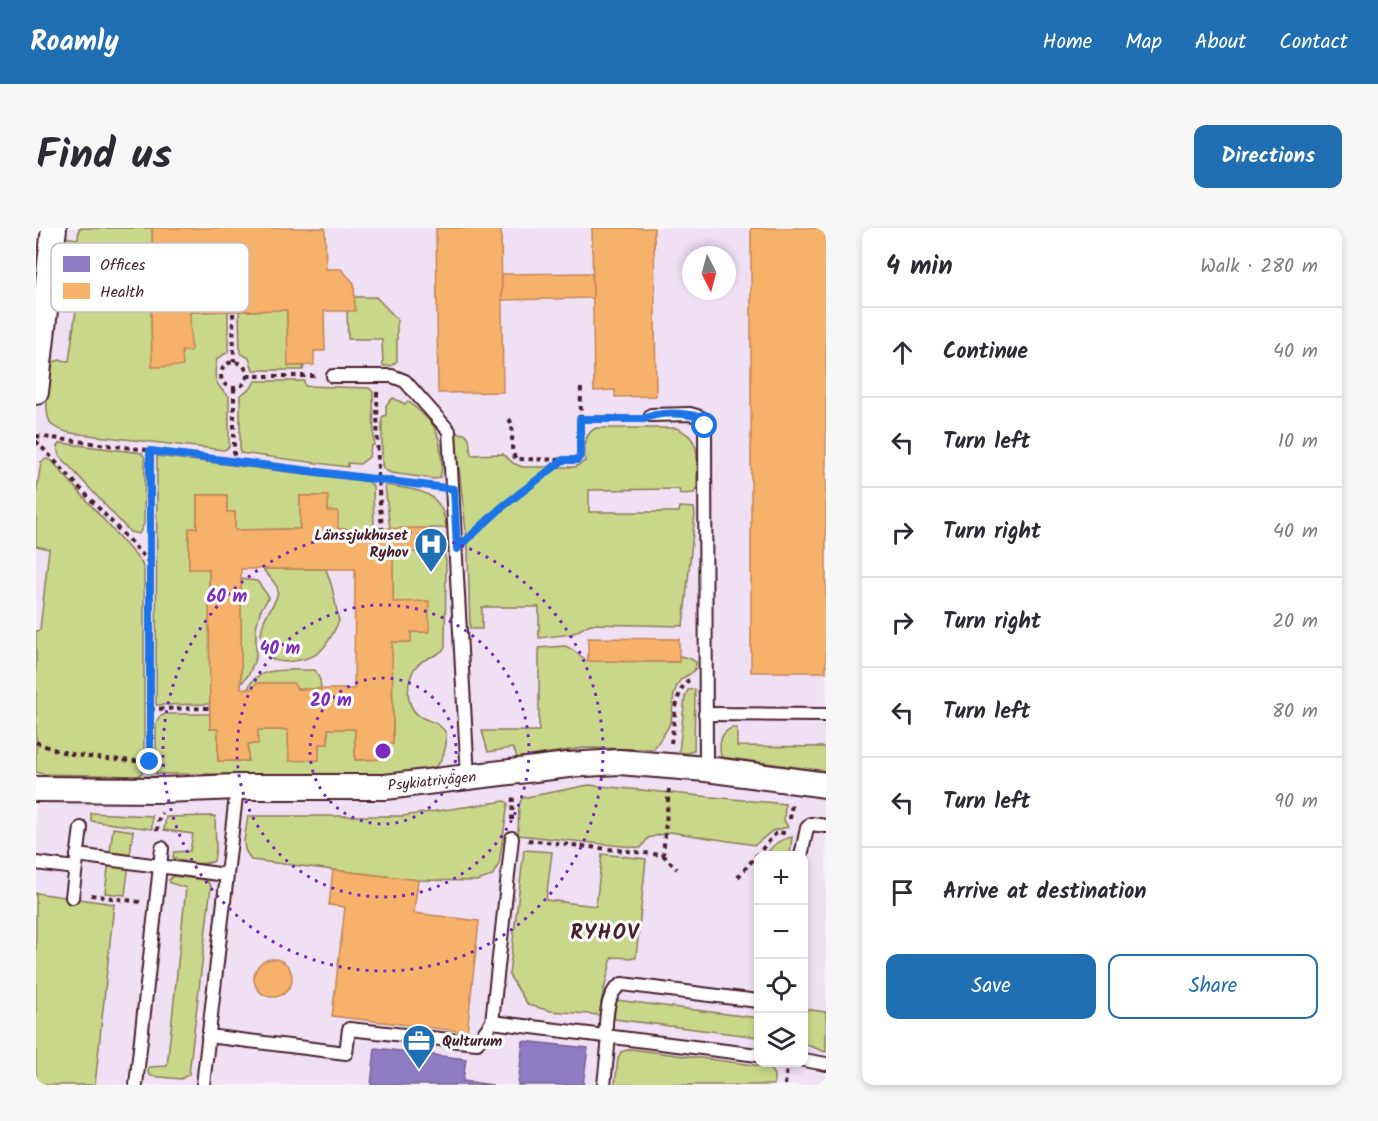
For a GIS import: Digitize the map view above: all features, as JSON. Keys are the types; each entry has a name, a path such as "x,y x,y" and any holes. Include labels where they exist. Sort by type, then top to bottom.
{"street":[{"path":"52,243 54,228"},
{"path":"36,392 51,255"},
{"name":"Psykiatrivägen","path":"36,789 163,790 237,786 385,787 568,765 619,762 668,775 706,769 826,784"}],"lane":[{"path":"333,376 392,376 405,381 449,431 454,489 468,778"},
{"path":"651,415 690,414 700,417 705,426 706,769"},
{"path":"705,714 826,715"},
{"path":"202,1085 237,786"},
{"path":"802,851 807,828 811,824 826,826"},
{"path":"72,895 81,828"},
{"path":"208,1036 346,1053 349,1029 477,1043 492,1022 512,838"},
{"path":"136,1085 162,848"},
{"path":"77,855 226,875"},
{"path":"36,863 75,868"},
{"path":"604,1085 610,996 615,988 622,984 754,1000"},
{"path":"492,1022 754,1053"},
{"path":"808,1061 826,1064"}],"path":[{"path":"233,313 234,362"},
{"path":"229,362 234,362 243,365 247,371 243,385 234,388 228,387 223,382 221,374 223,367 229,362"},
{"path":"247,376 333,376"},
{"path":"377,376 381,529"},
{"path":"509,419 512,423 512,454 516,459 577,460 580,456 581,384"},
{"path":"234,388 234,462"},
{"path":"580,419 644,419 651,415"},
{"path":"36,438 454,489"},
{"path":"36,438 150,563"},
{"path":"150,451 150,762"},
{"path":"457,549 502,507 563,460"},
{"path":"663,855 668,775 680,691 684,683 705,678"},
{"path":"150,709 210,708"},
{"path":"738,877 777,832 804,836"},
{"path":"512,838 663,855 677,869"},
{"path":"72,895 156,904"},
{"path":"785,1085 787,1067"}],"shaded area":[{"name":"Länssjukhuset Ryhov","path":"36,228 826,228 826,1085 36,1085"}],"green space":[{"path":"79,228 152,228 152,243 64,243 64,237 78,239"},
{"path":"354,297 376,297 397,319 397,361 391,366 383,366 382,339 348,339 347,311"},
{"path":"287,310 288,366 304,366 303,370 253,370 249,358 240,353 239,312"},
{"path":"76,312 151,312 152,366 182,366 182,351 190,312 228,312 228,352 217,359 215,371 218,384 229,396 229,447 224,450 70,433 58,429 52,425 47,413 50,376 53,362 69,361"},
{"path":"255,381 304,381 305,386 369,388 373,392 374,445 371,446 369,457 360,464 348,463 348,467 240,453 240,395 251,388"},
{"path":"393,398 405,404 408,401 427,418 435,429 442,459 440,477 435,479 391,473 382,466 382,417 386,415 386,405"},
{"path":"596,428 676,428 685,432 695,444 697,487 694,493 680,494 679,489 589,490 589,512 679,512 680,507 694,508 683,626 590,624 572,634 539,638 539,607 482,607 482,629 470,629 468,549 455,433 466,434 469,438 471,455 503,454 522,467 575,467 585,461 587,438"},
{"path":"61,443 142,453 145,458 144,524 139,534 130,532 60,456 57,446"},
{"path":"157,456 368,481 373,486 374,529 338,529 328,511 327,496 300,496 300,529 235,530 235,512 227,512 227,495 197,495 197,528 189,529 189,569 209,569 210,704 156,705"},
{"path":"46,459 52,461 141,562 144,570 144,763 142,773 138,776 36,772 36,631 40,630 49,549 36,546 36,496 41,462"},
{"path":"385,485 407,488 434,499 444,515 446,528 390,529"},
{"path":"440,551 444,553 446,560 445,648 422,661 414,669 408,687 410,704 416,714 438,724 445,731 446,742 442,759 436,766 425,771 404,774 156,774 156,723 159,717 165,714 210,714 210,729 218,729 218,761 248,761 248,744 257,744 258,730 288,730 289,760 318,760 319,744 328,744 328,729 355,729 355,760 389,759 389,744 393,744 392,642 411,642 411,632 428,632 428,602 393,602 393,552"},
{"path":"263,569 326,569 339,621 328,642 313,656 288,662 271,659 265,655 261,645 262,627 278,591"},
{"path":"241,579 257,581 269,597 260,611 256,628 256,657 249,674 241,684"},
{"path":"565,646 588,661 678,662 679,656 696,662 695,670 681,679 676,687 670,723 654,749 583,748 517,758 512,748 488,752 482,731 539,731 539,648"},
{"path":"315,670 321,689 297,689 293,683 258,683 252,689 248,689 252,681 267,672"},
{"path":"695,689 694,750 688,753 679,752 685,697 688,690"},
{"path":"732,728 737,728 737,746 826,747 826,771 721,757 722,736"},
{"path":"589,785 785,804 784,820 788,827 772,831 755,845 670,832 648,838 641,848 518,835 519,805 522,798"},
{"path":"505,801 508,803 499,864 492,876 477,881 418,880 251,860 245,850 248,816 403,816"},
{"path":"91,813 152,816 152,829 91,821"},
{"path":"215,816 214,861 194,863 173,857 174,852 190,851 193,834 164,830 166,817"},
{"path":"113,828 133,831 125,895 105,893"},
{"path":"792,837 790,851 769,851 777,843"},
{"path":"524,850 552,852 546,900 596,906 602,854 646,859 636,958 612,957 600,1015 551,1011 528,1005 509,975"},
{"path":"173,876 206,880 211,886 189,1074 181,1079 151,1076 148,1073 149,1067 167,1066 186,888 170,883 169,880"},
{"path":"36,893 114,904 95,1085 36,1085"},
{"path":"616,1000 754,1017 754,1036 614,1019"},
{"path":"808,1010 826,1012 826,1052 808,1045"},
{"path":"631,1049 754,1065 754,1067 769,1067 774,1075 774,1085 615,1085 618,1058 621,1052"}],"building: Offices":[{"name":"Qulturum","path":"523,1041 588,1048 583,1085 518,1085"},
{"name":"Qulturum","path":"375,1048 466,1059 463,1081 493,1085 371,1085"}],"building: Health":[{"path":"152,228 325,228 326,269 341,269 354,283 355,311 324,311 325,351 314,351 314,365 288,366 287,310 249,311 249,243 152,243"},
{"path":"436,228 501,228 503,392 438,393"},
{"path":"592,228 654,228 656,396 615,397 615,390 594,391"},
{"path":"751,228 826,228 826,672 751,672"},
{"path":"592,273 593,298 502,300 502,274"},
{"path":"151,312 190,312 191,351 182,351 183,366 152,367"},
{"path":"197,495 227,495 227,512 235,512 235,530 300,529 300,496 328,496 328,511 338,511 338,529 429,528 429,552 393,552 393,602 429,601 429,632 411,632 411,642 392,642 393,744 389,744 389,759 355,760 355,729 328,729 328,744 319,744 319,760 289,761 288,730 258,730 258,744 248,744 248,761 218,761 218,729 210,729 209,569 189,569 189,528 197,528","holes":["241,569 355,569 354,689 297,689 293,683 257,683 252,689 241,688"]},
{"path":"588,638 679,639 679,662 588,661"},
{"path":"333,870 418,880 414,913 479,921 467,1032 332,1016 345,907 329,905"},
{"path":"273,959 287,964 292,978 287,992 273,997 259,992 254,978 259,964"}],"place":[{"name":"Länssjukhuset Ryhov","path":"431,573"},
{"name":"Qulturum","path":"419,1070"}],"district":[{"name":"RYHOV","path":"605,932"}],"route":[{"path":"150,762 150,451 454,489 457,549 471,533 563,460 577,460 580,456 580,419 644,419 651,415 690,414 700,417 705,426"}]}
